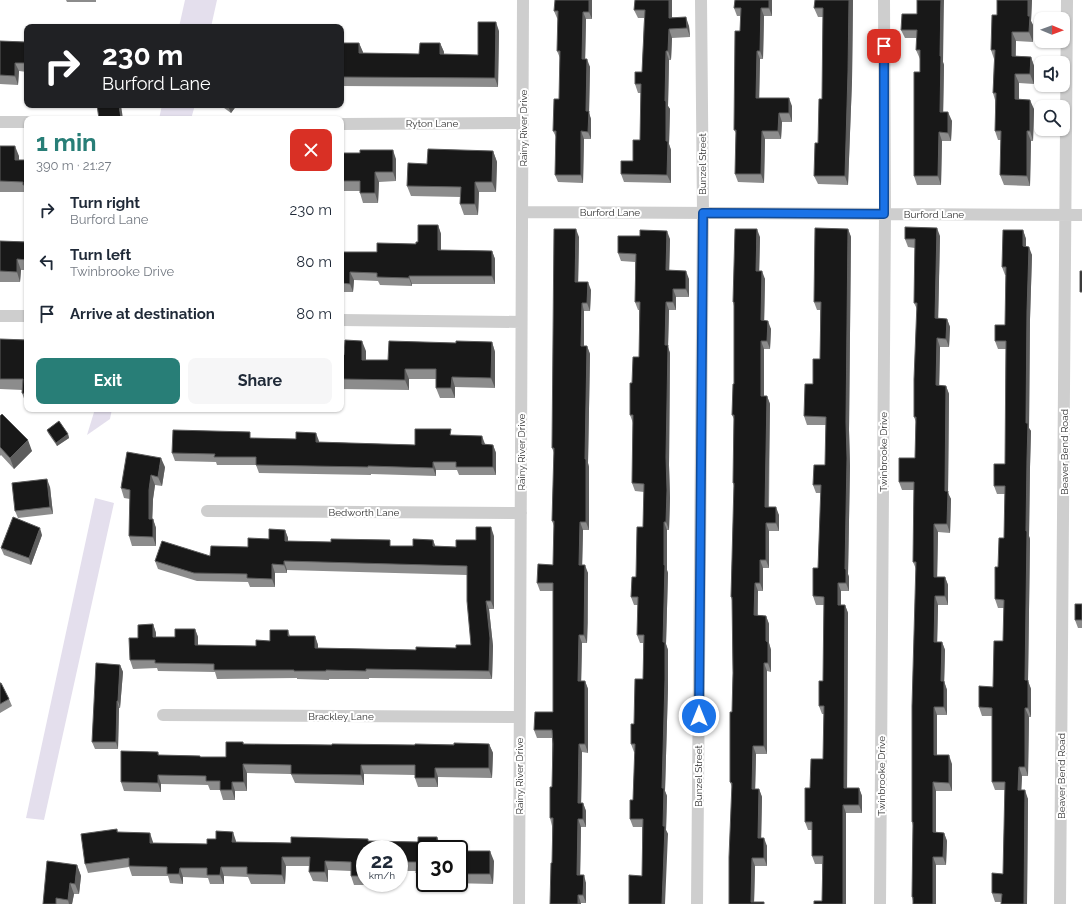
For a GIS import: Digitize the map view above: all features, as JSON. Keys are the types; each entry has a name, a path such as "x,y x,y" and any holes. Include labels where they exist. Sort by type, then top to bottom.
{"street":[{"name":"Rainy River Drive","path":"519,904 523,0"},
{"name":"Bunzel Street","path":"697,904 703,213 701,0"},
{"name":"Twinbrooke Drive","path":"880,904 884,0"},
{"name":"Beaver Bend Road","path":"1060,904 1067,0"},
{"path":"0,122 24,122"},
{"name":"Ryton Lane","path":"344,124 523,123"},
{"name":"Burford Lane","path":"523,212 1082,215"},
{"path":"0,316 24,316"},
{"path":"344,320 521,322"},
{"name":"Bedworth Lane","path":"207,511 521,513"},
{"name":"Brackley Lane","path":"162,715 519,717"}],"shaded area":[{"path":"185,0 217,0 212,24 180,24"},
{"path":"161,108 194,108 192,116 160,116"},
{"path":"94,412 111,412 110,419 87,435"},
{"path":"95,498 114,503 44,820 26,818"}],"building":[{"path":"555,0 589,0 589,12 583,12 582,59 587,59 586,111 589,111 588,132 581,131 581,175 555,175 556,131 553,131 554,99 559,99 560,51 557,51 558,11 554,11"},
{"path":"635,0 669,0 669,18 686,17 687,28 669,29 668,51 666,51 665,101 666,141 668,141 667,175 621,174 621,161 633,161 633,140 640,140 641,84 635,84 635,72 642,72 645,10 634,10"},
{"path":"735,0 769,0 769,8 761,8 760,51 757,51 756,98 789,98 789,113 779,113 778,131 762,131 761,174 735,174 735,31 740,31 741,8 734,8"},
{"path":"815,0 849,0 845,176 814,176 815,143 818,143 819,99 822,99 823,8 814,8"},
{"path":"917,0 941,0 940,112 948,112 948,133 939,132 938,176 914,176 914,72 920,72 920,50 916,50 917,30 901,30 902,14 917,14"},
{"path":"997,0 1028,0 1028,16 1030,16 1029,32 1012,32 1012,56 1031,57 1030,74 1015,74 1015,99 1030,100 1030,131 1027,131 1027,176 1000,175 1001,131 995,131 996,93 993,93 995,50 991,50 992,15 997,15"},
{"path":"478,22 496,22 495,78 344,77 344,43 359,43 359,53 419,54 420,43 440,43 440,54 478,55"},
{"path":"0,41 24,42 24,63 15,63 15,76 0,75"},
{"path":"97,108 119,108 121,116 99,116"},
{"path":"0,146 15,146 15,160 24,160 24,185 23,182 0,181"},
{"path":"428,149 493,151 492,182 475,182 475,204 460,204 461,187 407,186 408,163 427,164"},
{"path":"360,150 393,150 393,172 375,172 375,193 360,193 360,181 344,181 344,153 360,153"},
{"path":"418,225 438,225 438,250 492,251 492,276 409,276 409,278 377,277 377,273 350,272 350,284 344,283 344,252 377,252 377,243 416,244 416,242 418,242"},
{"path":"905,227 937,228 935,318 947,319 946,339 937,338 936,385 946,386 945,491 948,491 947,524 934,524 934,577 945,577 945,596 935,596 934,642 942,642 941,681 944,681 944,707 934,707 934,755 949,755 949,783 933,782 933,832 944,833 943,857 933,857 933,904 913,904 912,897 912,706 916,562 913,562 914,482 899,482 899,458 915,458 916,417 914,417 914,379 917,303 914,303 915,239 905,239"},
{"path":"815,228 848,229 846,583 838,583 838,605 845,605 844,788 859,788 859,805 843,805 843,904 814,904 814,901 822,901 823,856 812,856 812,822 805,822 805,788 810,788 811,759 823,759 824,706 819,706 819,681 823,681 824,597 813,596 813,568 818,568 821,485 813,485 814,465 825,465 826,417 804,416 805,384 813,384 813,359 820,359 821,302 814,302"},
{"path":"554,229 576,229 575,282 588,282 587,303 582,303 581,346 587,346 585,459 586,522 580,522 579,565 585,565 584,635 579,635 578,681 585,681 585,744 579,744 578,803 583,803 583,819 578,819 577,875 584,875 583,895 578,895 578,904 550,904 553,818 550,818 550,787 552,787 553,744 552,730 534,730 535,712 553,712 553,583 537,583 538,564 553,565 554,521 552,521 554,448 552,448"},
{"path":"735,229 757,229 756,271 762,271 761,320 768,321 767,341 761,341 761,396 767,396 765,507 776,507 776,523 766,523 766,560 760,560 760,583 755,583 754,615 766,616 766,641 768,642 768,663 764,663 764,746 753,746 752,789 759,789 758,838 764,838 764,858 752,858 751,902 764,902 764,904 729,904 732,783 730,782 730,712 732,712 733,673 731,597 734,483 734,415 732,415 734,384 733,302"},
{"path":"640,230 667,231 666,270 686,271 686,289 673,289 673,302 666,302 665,345 668,345 666,457 667,490 666,522 664,522 665,565 663,642 665,642 665,679 662,788 664,788 663,826 665,826 662,904 629,904 629,875 642,876 643,819 630,819 630,800 633,800 635,744 631,744 631,724 634,724 635,679 643,679 644,635 637,635 638,597 631,597 632,577 636,577 637,527 643,527 644,484 632,483 633,415 630,415 630,383 632,383 633,357 639,357 640,302 635,302 636,254 618,253 618,236 640,236"},
{"path":"1003,230 1023,230 1023,246 1029,247 1027,311 1026,423 1028,423 1025,680 1028,680 1028,708 1025,708 1025,767 1019,767 1018,790 1025,790 1024,904 1001,904 1002,894 992,893 992,873 1003,874 1005,782 992,782 992,708 979,707 979,686 993,687 994,641 1003,641 1004,600 995,599 995,567 998,567 999,538 1004,538 1005,486 994,486 994,464 1005,464 1006,341 995,341 995,325 1005,325 1006,267 1002,267"},
{"path":"0,241 24,242 24,260 17,259 17,272 0,271"},
{"path":"1080,271 1082,271 1082,292 1080,292"},
{"path":"0,339 24,340 24,393 22,393 23,379 0,379"},
{"path":"345,340 362,341 362,360 388,360 389,341 456,343 456,341 492,342 491,378 452,377 451,388 436,388 436,369 405,369 405,380 344,379"},
{"path":"2,414 28,440 10,458 0,447 0,416"},
{"path":"59,421 68,434 56,443 47,430"},
{"path":"415,429 451,429 450,435 482,436 482,444 493,445 493,467 456,467 456,462 433,462 433,468 256,465 256,457 214,457 215,454 172,453 173,430 250,432 250,438 296,439 296,432 316,433 316,442 415,445"},
{"path":"127,452 161,458 158,477 151,475 149,490 149,519 153,519 153,537 129,536 130,490 121,488"},
{"path":"47,479 50,507 15,511 12,483"},
{"path":"13,517 40,528 29,558 1,548"},
{"path":"476,527 491,527 491,601 486,601 490,638 489,671 366,669 366,671 214,670 214,664 155,663 155,660 130,660 129,638 138,638 138,625 153,624 153,637 175,637 175,629 195,629 195,645 256,646 256,640 270,641 270,630 288,630 288,636 315,636 315,648 416,650 416,647 456,648 456,645 471,645 467,601 467,566 284,561 284,565 272,564 272,579 247,578 247,574 194,573 155,561 162,541 210,556 211,546 248,547 248,538 269,539 269,529 285,530 285,541 331,542 331,539 390,540 390,546 413,546 413,539 433,540 433,546 456,547 456,540 476,540"},
{"path":"1075,604 1082,604 1082,620 1075,620"},
{"path":"96,663 120,665 116,742 92,742"},
{"path":"0,683 9,699 0,704"},
{"path":"226,742 243,742 243,744 332,745 454,745 454,743 489,744 489,768 435,768 435,778 415,778 415,765 361,765 361,775 291,774 291,765 243,764 244,782 232,782 232,790 220,790 220,781 206,781 206,776 158,775 158,783 121,782 121,751 158,752 158,755 226,757"},
{"path":"117,829 117,832 150,833 150,843 207,844 207,839 216,839 216,831 233,832 232,842 291,843 291,837 368,840 356,840 356,876 351,876 351,862 325,861 325,872 309,872 310,857 282,857 282,875 247,874 247,867 221,867 220,875 207,875 207,868 180,868 179,874 167,874 167,867 129,866 129,858 85,864 81,834"},
{"path":"418,837 437,837 437,840 418,840"},
{"path":"408,842 416,842 416,862 408,862"},
{"path":"468,851 490,851 490,874 468,874"},
{"path":"47,861 77,865 75,884 70,883 68,900 56,898 56,904 43,904"}],"route":[{"path":"699,716 703,213 884,214 884,46"}]}
